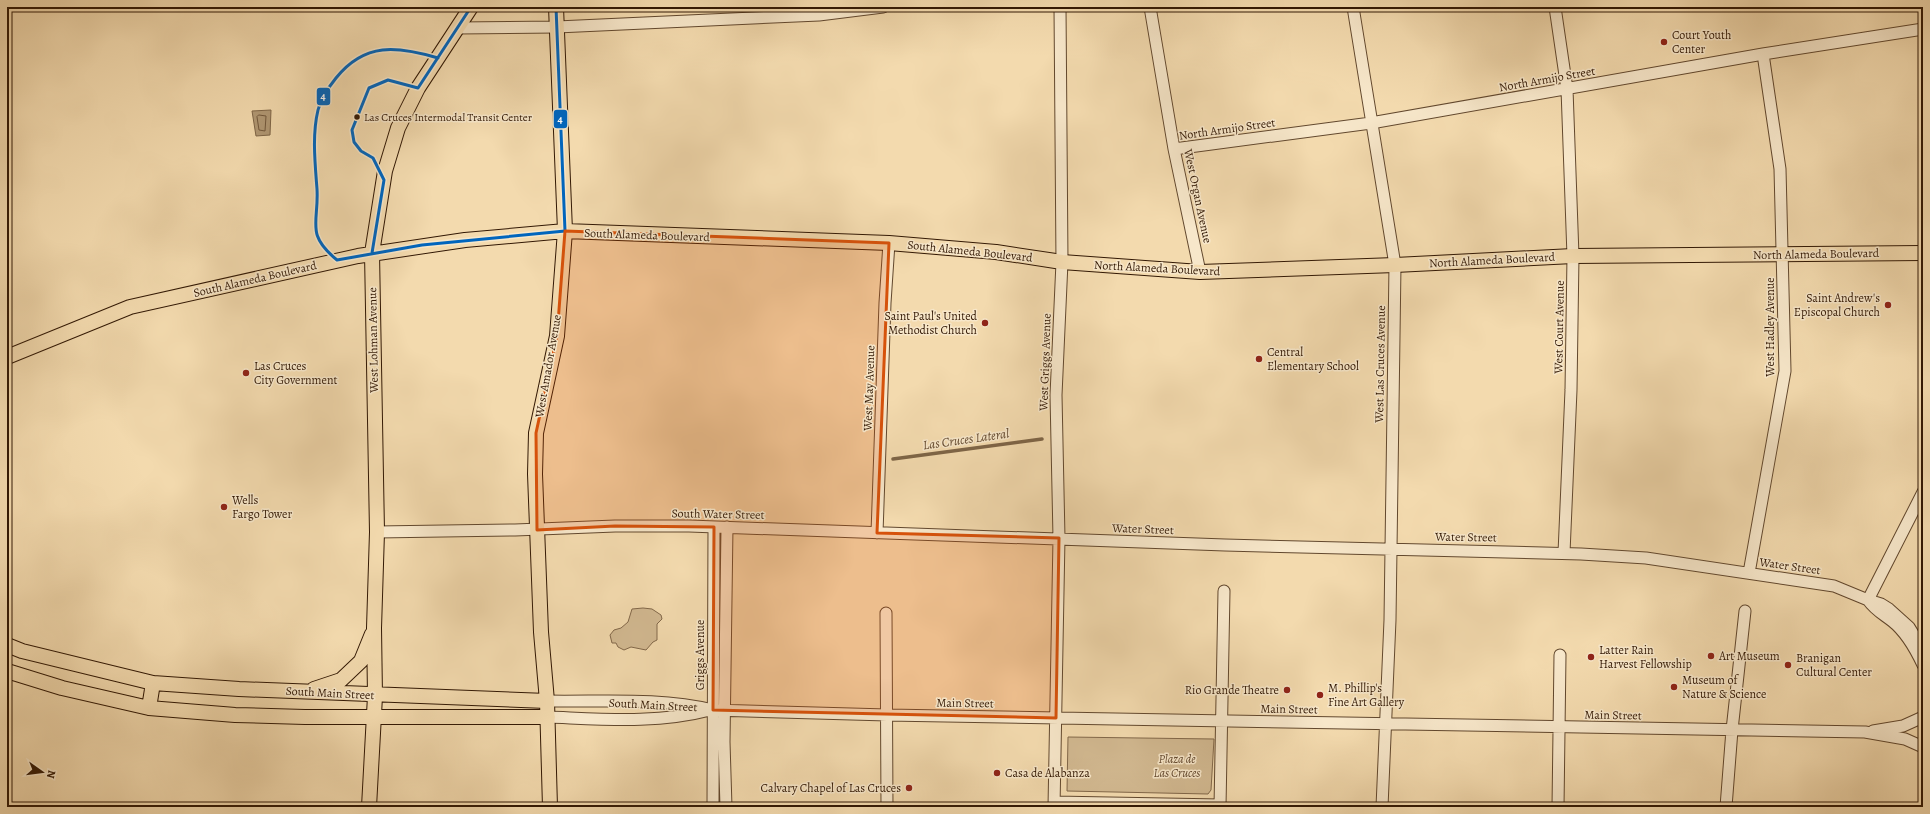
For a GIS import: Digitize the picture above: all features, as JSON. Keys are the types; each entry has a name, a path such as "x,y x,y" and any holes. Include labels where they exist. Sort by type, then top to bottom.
{"main road":[{"name":"West Lohman Avenue","path":"369,807 375,696 374,628 377,532 372,253 386,171 398,128 418,88 471,7"},
{"name":"West Amador Avenue","path":"550,807 548,717 541,632 535,474 536,433 557,336 565,231 556,7"},
{"name":"South Alameda Boulevard","path":"7,357 130,307 372,253 465,240 565,231 890,243 996,252 1062,262"},
{"name":"North Alameda Boulevard","path":"1062,262 1200,272 1394,265 1573,256 1923,253"},
{"path":"307,691 341,680 361,661 374,628"},
{"name":"South Main Street","path":"7,645 22,651 153,683 239,690 307,691 375,696 547,701"},
{"name":"South Main Street","path":"7,671 62,688 149,708 235,715 305,717 548,717"},
{"path":"149,708 153,683"}],"street":[{"path":"457,28 557,27 819,15 883,7"},
{"name":"West Griggs Avenue","path":"1054,804 1059,538 1056,395 1062,262 1060,7"},
{"name":"West Organ Avenue","path":"1150,7 1174,149 1200,272"},
{"name":"West Las Cruces Avenue","path":"1353,7 1394,265 1390,549 1386,724 1382,807"},
{"name":"West Court Avenue","path":"1555,7 1567,89 1573,256 1571,390 1564,553"},
{"name":"North Armijo Street","path":"1174,149 1371,123 1764,54 1923,29"},
{"name":"West Hadley Avenue","path":"1749,573 1785,371 1780,169 1764,54"},
{"name":"West May Avenue","path":"877,533 885,303 890,243"},
{"path":"1868,600 1923,492"},
{"name":"South Water Street","path":"377,532 537,530 615,526 727,527 1059,538"},
{"name":"Griggs Avenue","path":"713,807 714,527"},
{"name":"Griggs Avenue","path":"726,807 725,710 727,527"},
{"name":"Water Street","path":"1059,538 1564,553 1646,558 1834,586 1881,604 1899,617 1909,628 1923,650"},
{"path":"1054,804 1220,806 1224,591"},
{"name":"Water Street","path":"1868,600 1874,609 1892,621 1900,629 1914,647 1923,665"},
{"path":"1726,807 1732,730 1745,611"},
{"path":"886,612 887,807"},
{"path":"1558,807 1560,655"},
{"name":"South Main Street","path":"547,701 657,703 692,705 713,710"},
{"name":"South Main Street","path":"548,717 657,720 713,710"},
{"name":"Main Street","path":"713,710 887,715 1865,732 1903,726 1923,717"},
{"name":"Main Street","path":"1865,732 1906,740 1923,747"}],"highlighted area":[{"path":"565,231 889,243 877,533 1059,538 1056,718 713,710 714,527 615,526 537,530 536,433 557,336"}],"green space":[{"path":"632,609 652,609 661,615 662,619 657,624 657,640 653,642 646,650 631,647 624,650 618,647 616,643 612,643 610,635 614,630 621,628 628,622"},
{"name":"Plaza de Las Cruces","path":"1068,737 1214,739 1211,790 1208,794 1067,791"}],"water":[{"path":"271,110 270,135 256,136 252,111"}],"waterway":[{"name":"Las Cruces Lateral","path":"893,459 1042,439"}],"transit line":[{"name":"4","path":"372,253 384,180 373,158 361,151 354,142 352,130 369,88 388,80 418,88 471,7"},
{"name":"4","path":"556,7 565,231"},
{"name":"4","path":"438,58 409,51 382,50 370,53 358,58 347,66 328,89 318,110 315,129 317,189 316,228 317,235 321,243 337,260 422,245 565,231"}],"place":[{"name":"Court Youth Center","path":"1664,42"},
{"name":"Las Cruces Intermodal Transit Center","path":"357,117"},
{"name":"Saint Andrew's Episcopal Church","path":"1888,305"},
{"name":"Saint Paul's United Methodist Church","path":"985,323"},
{"name":"Central Elementary School","path":"1259,359"},
{"name":"Las Cruces City Government","path":"246,373"},
{"name":"Wells Fargo Tower","path":"224,507"},
{"name":"Art Museum","path":"1711,656"},
{"name":"Latter Rain Harvest Fellowship","path":"1591,657"},
{"name":"Branigan Cultural Center","path":"1788,665"},
{"name":"Museum of Nature & Science","path":"1674,687"},
{"name":"Rio Grande Theatre","path":"1287,690"},
{"name":"M. Phillip's Fine Art Gallery","path":"1320,695"},
{"name":"Casa de Alabanza","path":"997,773"},
{"name":"Calvary Chapel of Las Cruces","path":"909,788"}]}
